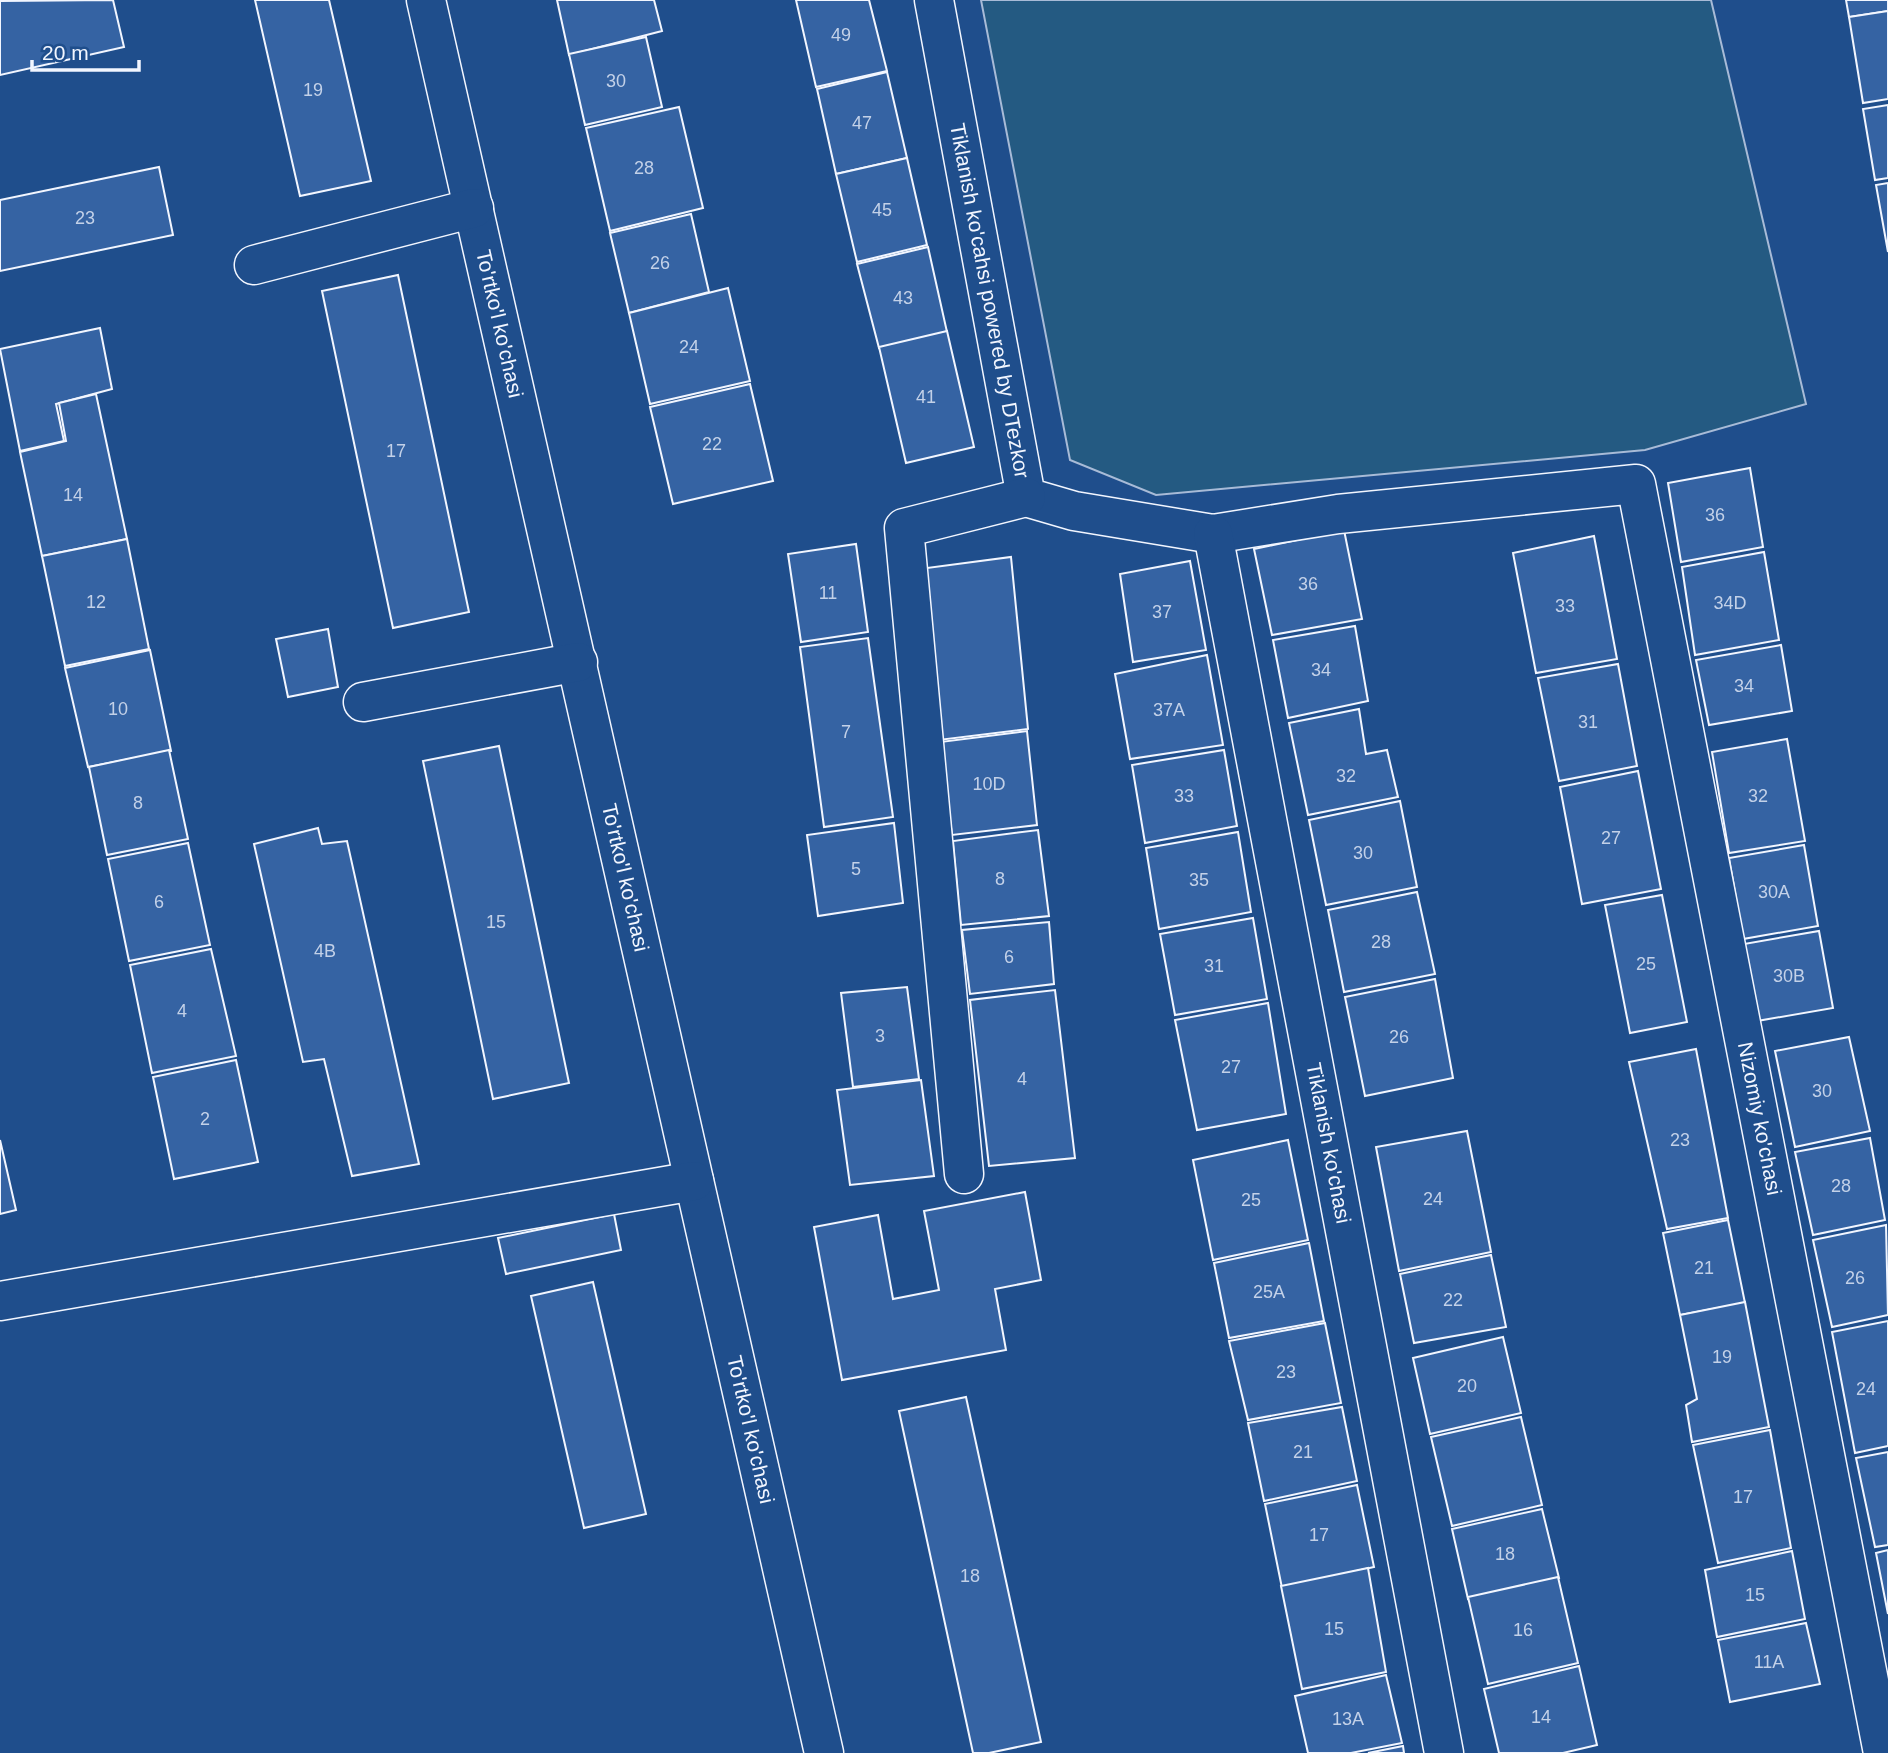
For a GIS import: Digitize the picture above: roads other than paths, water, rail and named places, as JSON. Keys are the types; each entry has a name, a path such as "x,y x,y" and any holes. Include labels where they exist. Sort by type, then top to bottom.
{"street":[{"name":"To'rtko'l ko'chasi","path":"426,0 824,1753"},
{"name":"Tiklanish ko'cahsi powered by DTezkor","path":"934,0 1026,497 1074,511 1213,534 1338,514 1636,484"},
{"path":"254,265 474,208"},
{"name":"Nizomiy ko'chasi","path":"1636,484 1883,1753"},
{"path":"964,1174 904,528 1026,497"},
{"name":"Tiklanish ko'chasi","path":"1213,534 1444,1753"},
{"path":"363,702 578,662"},
{"path":"0,1301 694,1181"}]}
